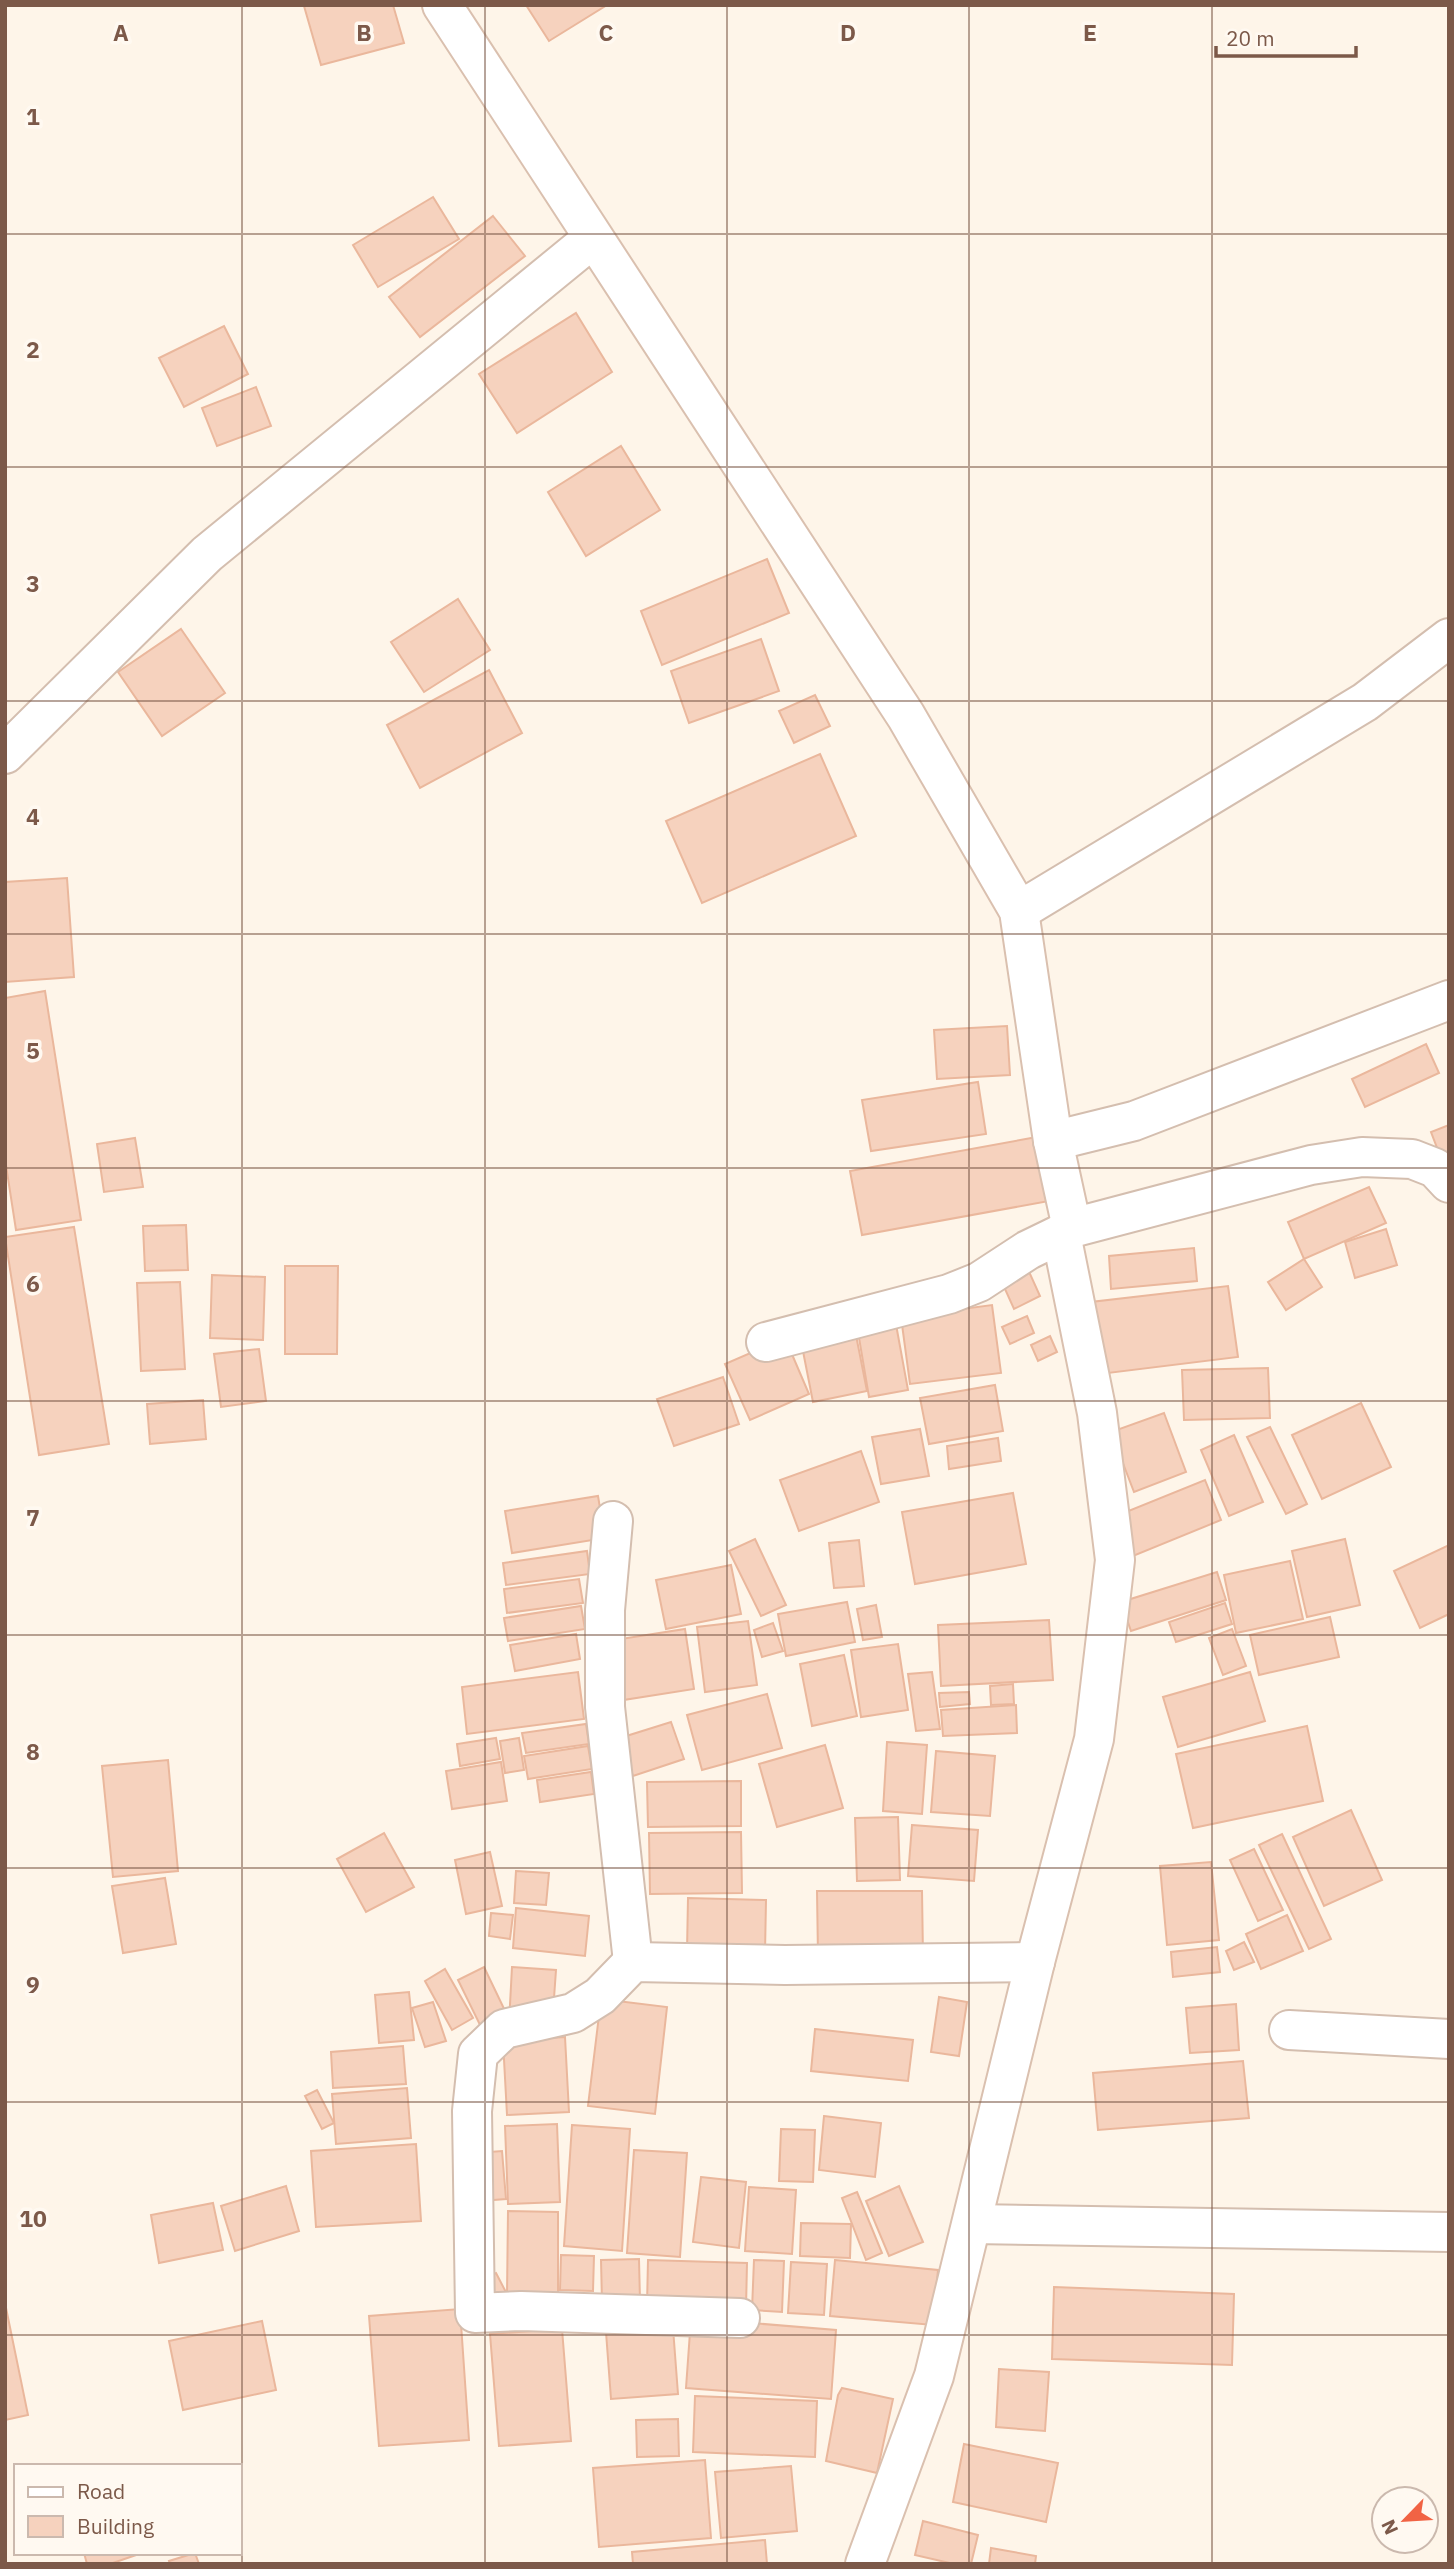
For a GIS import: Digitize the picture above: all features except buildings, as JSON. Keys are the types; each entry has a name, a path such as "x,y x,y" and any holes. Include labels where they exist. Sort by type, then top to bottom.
{"street":[{"path":"442,5 592,239 906,716 1019,911 1097,1413 1115,1560 1094,1739 1035,1962 934,2376 864,2564"},
{"path":"5,754 207,554 592,239"},
{"path":"1019,911 1365,702 1449,638"},
{"path":"1053,1141 1134,1121 1449,1000"},
{"path":"766,1342 949,1294 979,1282 1028,1250 1067,1231 1311,1165 1362,1157 1412,1159 1435,1168 1449,1183"},
{"path":"613,1521 606,1610 605,1707 634,1962"},
{"path":"740,2318 521,2311 475,2313 472,2111 478,2054 504,2029 573,2013 600,1996 634,1962 785,1965 1035,1962"},
{"path":"1289,2030 1449,2039"},
{"path":"972,2224 1449,2232"}]}
